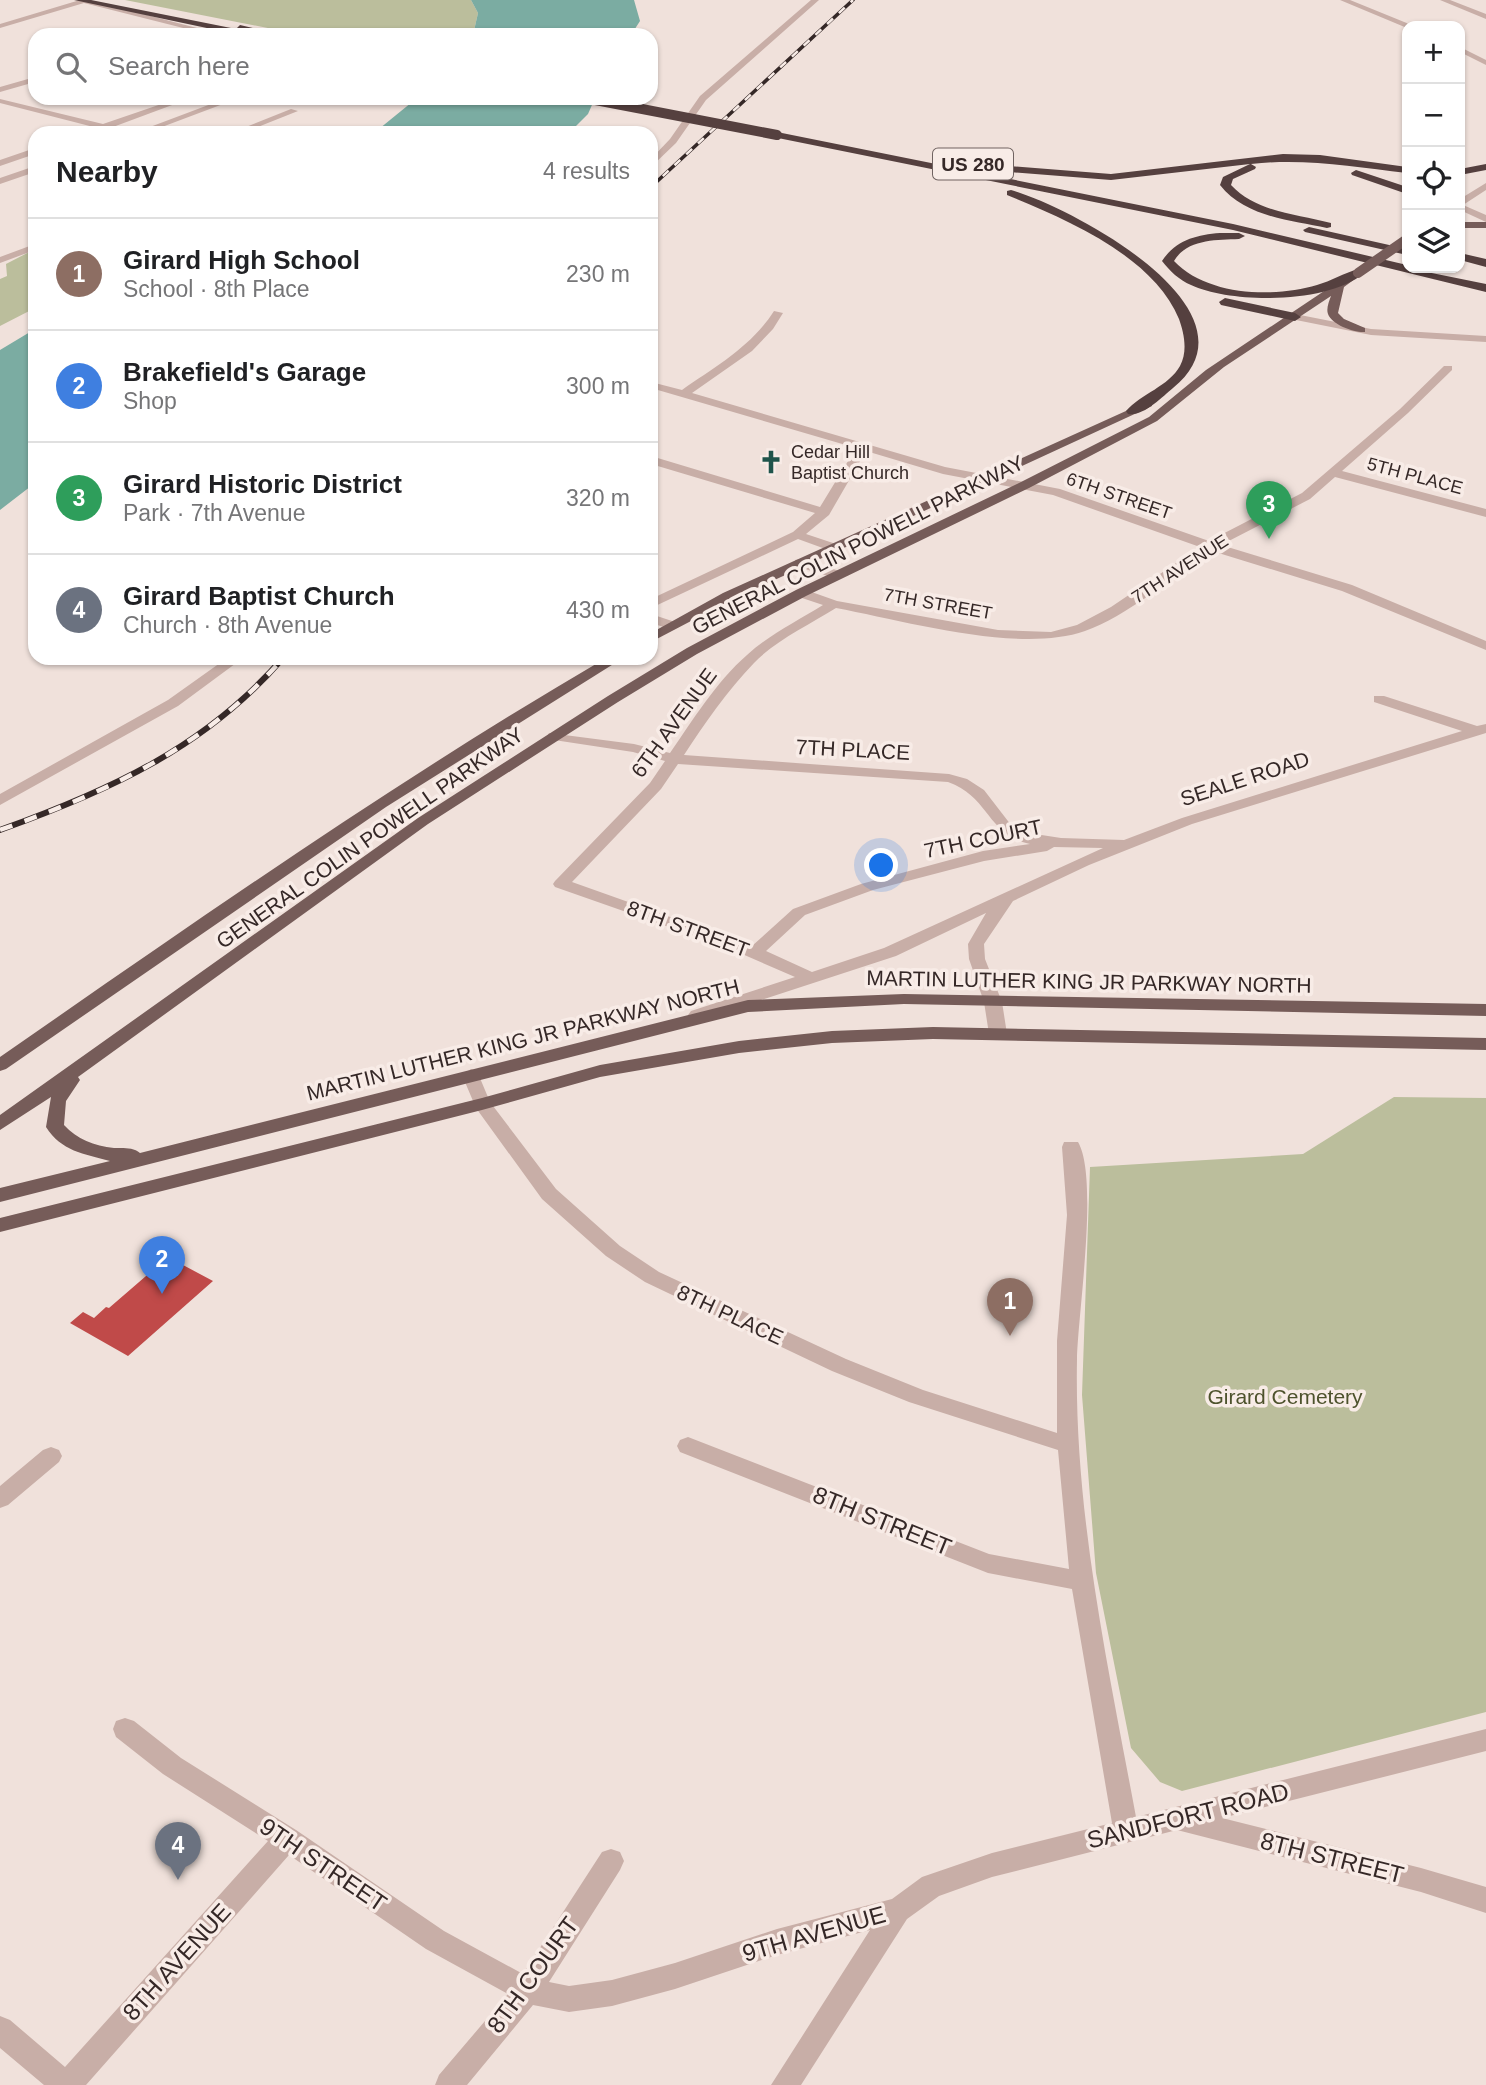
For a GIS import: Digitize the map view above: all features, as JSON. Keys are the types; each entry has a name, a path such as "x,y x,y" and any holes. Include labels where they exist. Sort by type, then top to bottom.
{"highway":[{"path":"109,0 245,28"},
{"path":"81,1 218,28"},
{"name":"US 280","path":"624,105 1139,195"},
{"name":"US 280","path":"646,105 1318,247 1486,288"},
{"path":"1320,158 1402,181"},
{"path":"972,164 1050,174 1111,177 1250,160 1320,158 1402,169"},
{"path":"1402,189 1351,172 1303,163 1279,163 1248,168 1228,177 1225,185 1231,194 1245,202 1275,212 1402,241"},
{"path":"923,164 1038,203 1114,243 1177,286 1270,313 1295,317"},
{"path":"1465,171 1486,167"},
{"path":"1162,200 1185,204"},
{"path":"1208,209 1402,251"},
{"path":"1295,317 1189,281 1174,271 1168,261 1172,251 1185,244 1226,236 1258,237 1318,247"},
{"path":"1465,258 1486,263"},
{"path":"1133,411 1184,371 1193,344 1186,316 1165,286 1144,265"},
{"path":"1465,266 1486,271"},
{"path":"1209,288 1247,293 1291,293 1317,289 1358,273"}],"main road":[{"path":"1465,225 1486,225"},
{"name":"GENERAL COLIN POWELL PARKWAY","path":"0,1124 433,813 554,736 692,651 801,593 1025,485 1153,419 1219,367 1402,245"},
{"path":"1339,286 1333,314 1340,321 1361,330"},
{"name":"GENERAL COLIN POWELL PARKWAY","path":"658,634 800,563 1133,411 1219,367"},
{"name":"GENERAL COLIN POWELL PARKWAY","path":"0,1065 372,807 479,738 604,665"},
{"name":"MARTIN LUTHER KING JR PARKWAY NORTH","path":"0,1195 748,1006 904,999 1486,1010"},
{"path":"0,1225 482,1104 600,1071 739,1046 867,1035 998,1034 1486,1044"},
{"path":"76,1071 57,1101 55,1127 70,1143 109,1154 153,1156"},
{"path":"181,1149 189,1178"}],"street":[{"path":"658,157 716,85 815,0"},
{"path":"1344,0 1402,23"},
{"path":"1444,0 1486,17"},
{"path":"0,26 81,1 190,28"},
{"path":"1465,52 1486,62"},
{"path":"0,90 28,81"},
{"path":"0,101 100,126"},
{"path":"107,126 167,105"},
{"path":"157,126 216,105"},
{"path":"255,126 295,111"},
{"path":"0,163 28,153"},
{"path":"0,181 28,171"},
{"path":"1465,201 1486,186"},
{"path":"1465,208 1486,219"},
{"path":"0,260 28,250"},
{"path":"684,394 741,355 774,321 778,313"},
{"path":"1295,317 1361,330 1486,339"},
{"name":"7TH AVENUE","path":"1069,632 1116,610 1210,546 1306,496 1335,473 1448,368"},
{"name":"6TH STREET","path":"658,387 943,471 1056,492 1210,546 1347,588 1486,646"},
{"path":"658,601 797,535 825,512 863,446"},
{"path":"658,462 825,512"},
{"name":"5TH PLACE","path":"1335,473 1486,513"},
{"path":"797,535 835,548"},
{"path":"800,563 838,575"},
{"name":"7TH STREET","path":"801,593 834,604 998,634 1034,636 1069,632"},
{"name":"6TH AVENUE","path":"561,884 656,786 704,713 750,659 775,640 834,604"},
{"path":"658,621 673,626"},
{"path":"0,800 173,703 226,665"},
{"path":"1379,699 1482,729"},
{"name":"SEALE ROAD","path":"671,1024 890,952 1023,889 1127,844 1252,799 1482,729"},
{"name":"7TH PLACE","path":"554,736 634,748 676,759 949,778 966,783 987,800 1008,831 1018,836 1039,841 1127,844"},
{"name":"7TH COURT","path":"754,953 799,912 867,887 983,856 1074,842"},
{"name":"8TH STREET","path":"561,884 754,953 813,978"},
{"name":"SEALE ROAD","path":"998,1034 993,1002 977,959 976,944 997,909 1023,889"},
{"name":"8TH PLACE","path":"471,1075 482,1104 549,1194 579,1223 652,1277 754,1328 916,1396 1068,1445"},
{"path":"1070,1147 1078,1210 1068,1326 1068,1445 1081,1581 1126,1832"},
{"name":"8TH STREET","path":"688,1446 988,1563 1081,1581"},
{"path":"0,1499 51,1455"},
{"name":"9TH STREET","path":"125,1729 172,1766 287,1839 435,1940 528,1990"},
{"name":"SANDFORT ROAD","path":"898,1910 931,1886 992,1865 1486,1740"},
{"name":"8TH STREET","path":"1178,1819 1421,1880 1486,1900"},
{"name":"8TH AVENUE","path":"66,2085 287,1839"},
{"name":"8TH COURT","path":"449,2085 528,1990 611,1861"},
{"name":"9TH AVENUE","path":"528,1990 569,2000 612,1993 675,1976 777,1942 898,1910"},
{"name":"9TH AVENUE","path":"785,2085 898,1910"},
{"path":"0,2030 66,2085"}],"green space":[{"path":"125,0 471,0 478,13 475,28 267,28"},
{"path":"28,253 28,312 0,326 0,279 7,276 6,264"},
{"name":"Girard Cemetery","path":"1394,1097 1486,1098 1486,1712 1182,1791 1160,1782 1131,1748 1096,1573 1082,1395 1090,1167 1303,1154"}],"water":[{"path":"471,0 634,0 640,21 636,28 475,28 478,13"},
{"path":"408,105 592,105 588,114 576,126 383,126"},
{"path":"28,333 28,488 0,510 0,350"}],"building":[{"path":"168,1257 213,1281 128,1356 70,1323 83,1312 94,1318 106,1307 109,1308"}],"railway":[{"path":"658,181 853,0"},
{"path":"0,830 79,799 154,763 222,717 276,665"}],"place":[{"name":"Cedar Hill Baptist Church","path":"771,462"},
{"name":"Girard Historic District","path":"1269,539"},
{"name":"Brakefield's Garage","path":"162,1294"},
{"name":"Girard High School","path":"1010,1336"},
{"name":"Girard Baptist Church","path":"178,1880"}]}
